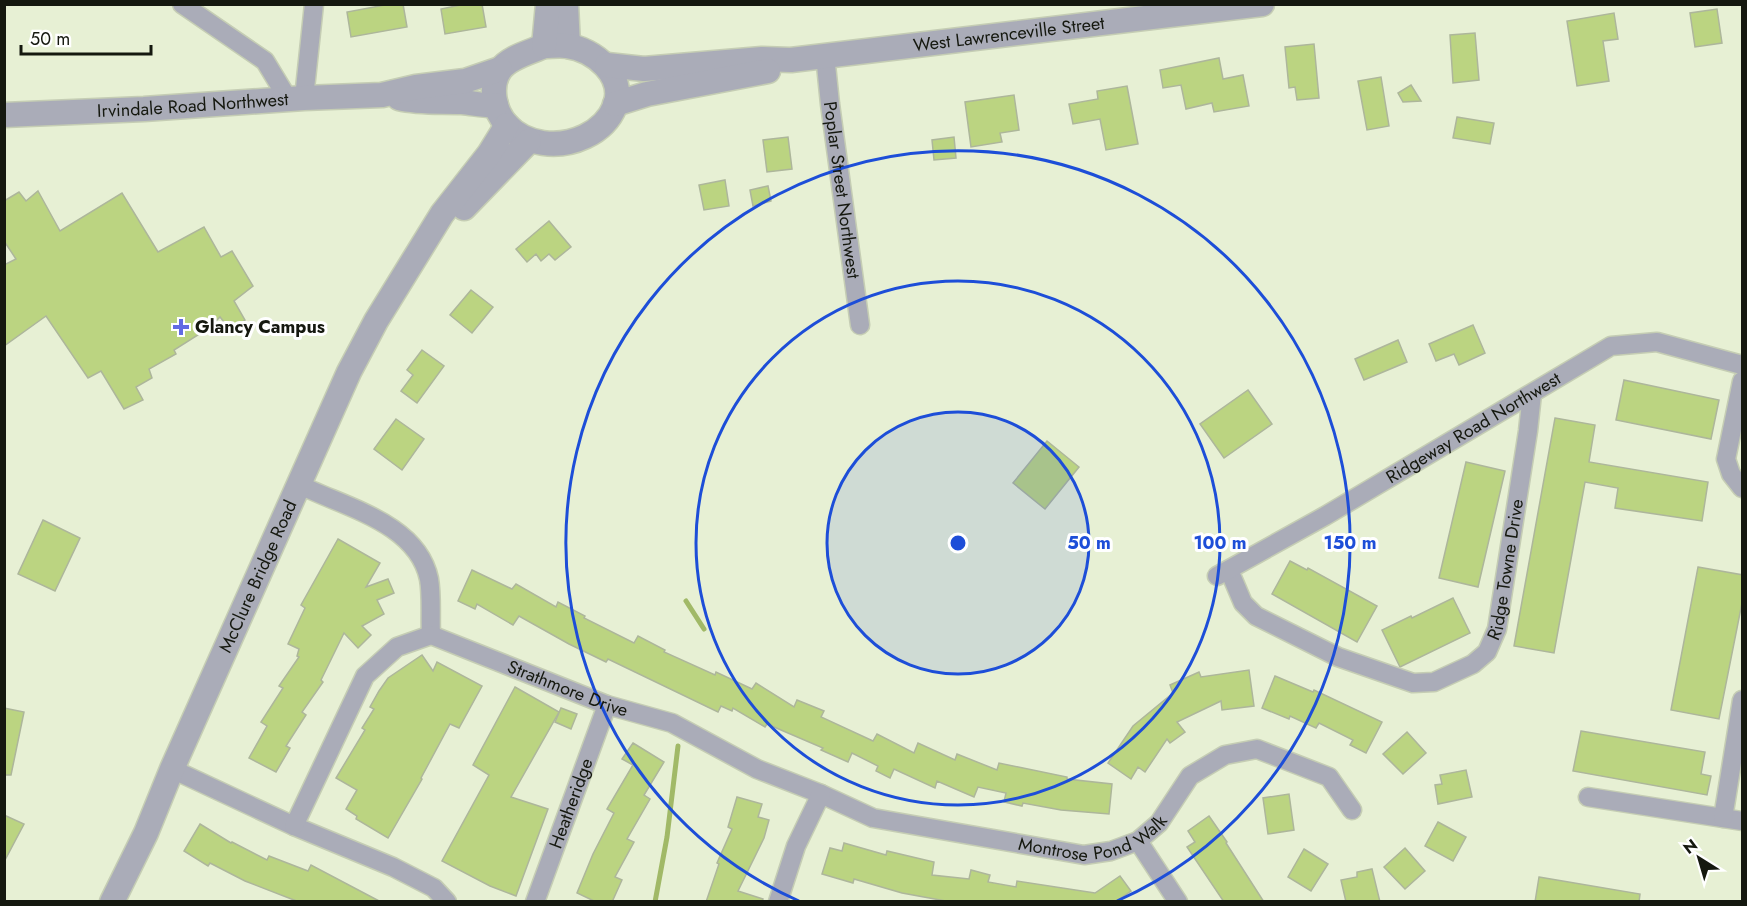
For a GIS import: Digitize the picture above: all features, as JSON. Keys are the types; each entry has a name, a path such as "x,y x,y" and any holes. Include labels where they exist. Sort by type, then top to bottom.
{"street":[{"path":"182,4 266,61 296,99"},
{"path":"296,99 314,4"},
{"path":"548,4 556,46"},
{"path":"556,46 566,4"},
{"name":"West Lawrenceville Street","path":"607,65 644,69 762,59 791,60 1262,4"},
{"path":"556,46 589,53 607,65 616,87 615,104 609,116 596,130 580,139 555,145 529,141 501,115 494,90 500,69 518,56 556,46"},
{"name":"Poplar Street Northwest","path":"825,55 860,325"},
{"name":"West Lawrenceville Street","path":"615,104 647,94 764,72 791,60"},
{"name":"Irvindale Road Northwest","path":"4,115 382,95 416,87 465,81 500,69"},
{"name":"Irvindale Road Northwest","path":"382,95 416,102 464,102 484,106 501,115"},
{"name":"McClure Bridge Road","path":"111,902 146,833 172,769 349,372 376,321 442,214 489,154 501,115"},
{"name":"McClure Bridge Road","path":"416,256 529,141"},
{"name":"Ridgeway Road Northwest","path":"1223,573 1325,516 1611,346 1657,342 1743,365"},
{"path":"1743,381 1726,459 1731,474 1743,488"},
{"name":"Ridge Towne Drive","path":"1223,573 1256,616 1338,657 1413,683 1434,682 1473,664 1487,652 1497,628 1532,394"},
{"path":"294,826 365,676 397,647 431,635 428,578 414,545 382,521 298,484"},
{"name":"Strathmore Drive","path":"431,635 607,705 672,723 757,769 821,794"},
{"path":"1723,818 1743,700"},
{"name":"Heatheridge","path":"535,902 607,705"},
{"name":"Montrose Pond Walk","path":"821,794 873,818 1084,855 1111,851 1138,841 1159,823 1190,776 1225,755 1257,749 1329,777 1352,810"},
{"path":"172,769 294,826 393,867 434,888 447,902"},
{"path":"778,902 796,846 821,794"},
{"path":"1588,797 1743,821"},
{"path":"1138,841 1179,902"}],"building":[{"path":"390,4 403,4 407,27 351,37 347,12"},
{"path":"465,4 482,4 486,27 445,34 441,9"},
{"path":"1717,9 1722,43 1695,47 1690,13"},
{"path":"1614,13 1618,39 1603,41 1609,81 1577,86 1567,21"},
{"path":"1475,33 1479,80 1453,83 1450,35"},
{"path":"1314,44 1319,98 1297,100 1295,87 1289,88 1285,47"},
{"path":"1219,58 1223,79 1243,75 1249,106 1214,112 1212,103 1186,109 1181,85 1163,88 1160,70"},
{"path":"1381,77 1389,126 1367,130 1358,81"},
{"path":"1411,85 1421,101 1403,102 1398,93"},
{"path":"1127,86 1138,144 1106,150 1100,119 1073,124 1069,104 1098,99 1097,91"},
{"path":"1014,95 1019,130 1000,133 1002,142 971,147 965,102"},
{"path":"1457,117 1494,123 1490,144 1453,138"},
{"path":"788,137 792,169 767,172 763,140"},
{"path":"954,137 956,158 934,160 932,140"},
{"path":"725,180 729,206 704,210 699,185"},
{"path":"768,186 771,201 753,206 750,190"},
{"path":"38,191 60,231 122,193 158,252 204,227 221,257 232,251 253,286 234,301 245,320 231,331 220,317 209,328 174,350 176,354 149,369 152,378 136,387 143,400 124,409 101,371 88,378 46,316 4,346 4,265 16,259 4,241 4,201 19,192 26,201"},
{"path":"549,221 571,247 555,260 549,254 541,261 536,254 527,262 516,249"},
{"path":"471,290 493,307 472,333 450,315"},
{"path":"1473,325 1485,353 1459,365 1454,354 1436,361 1429,344"},
{"path":"1398,340 1407,362 1364,380 1355,359"},
{"path":"422,350 444,366 417,403 401,391 413,375 407,370"},
{"path":"1624,380 1719,400 1711,439 1616,420"},
{"path":"1248,390 1272,424 1224,458 1200,424"},
{"path":"1555,418 1595,425 1589,462 1708,482 1702,521 1615,508 1618,488 1585,482 1554,653 1514,646"},
{"path":"396,419 424,439 402,470 374,449"},
{"path":"1047,441 1079,467 1045,509 1013,483"},
{"path":"1466,462 1505,471 1478,587 1439,578"},
{"path":"43,520 80,538 55,591 18,574"},
{"path":"338,539 380,563 366,587 388,579 394,593 377,600 384,614 362,626 371,635 358,648 344,633 321,680 323,682 302,712 306,715 286,746 290,748 276,772 249,758 267,726 261,722 283,688 279,686 299,657 297,656 299,649 288,644 305,608 301,605"},
{"path":"1290,561 1307,570 1308,568 1377,606 1357,642 1272,594"},
{"path":"1698,567 1743,575 1743,598 1719,719 1671,710"},
{"path":"472,570 512,589 516,584 556,607 558,602 634,643 638,636 665,650 664,652 715,675 716,672 752,689 756,683 794,707 797,700 824,711 821,717 873,741 877,734 914,753 918,743 955,760 957,754 997,770 999,763 1067,777 1067,779 1112,784 1109,814 1061,810 1023,803 1022,806 1004,802 1006,793 978,787 974,797 937,781 935,788 894,769 890,778 876,771 878,766 852,753 848,762 821,750 823,748 767,724 765,727 733,708 732,711 721,706 718,712 608,659 606,662 519,616 513,625 477,604 475,609 458,601"},
{"path":"1453,598 1470,633 1400,667 1382,630"},
{"path":"422,655 433,671 437,662 482,686 459,728 450,724 388,838 356,819 357,816 346,809 357,790 336,778 365,730 362,728 374,709 370,707 388,678"},
{"path":"1249,670 1254,706 1222,710 1221,701 1177,722 1185,732 1170,743 1167,739 1145,772 1138,767 1131,779 1108,763 1133,726 1173,693 1170,685 1199,672 1201,677"},
{"path":"1275,676 1313,692 1314,690 1382,722 1366,753 1350,745 1353,740 1319,723 1316,728 1290,716 1289,719 1262,708"},
{"path":"515,687 559,712 511,797 548,809 516,896 490,886 442,861 489,775 473,765"},
{"path":"4,708 24,712 11,775 4,775"},
{"path":"561,708 577,714 571,729 555,722"},
{"path":"1581,731 1705,752 1701,774 1711,776 1707,795 1573,771"},
{"path":"1407,732 1426,753 1403,774 1383,754"},
{"path":"633,743 664,762 644,795 650,799 627,839 634,842 615,877 622,880 612,902 596,902 577,893 593,854 614,813 607,809 633,765 622,759"},
{"path":"1466,770 1472,797 1438,804 1435,785 1442,784 1440,775"},
{"path":"1289,794 1294,830 1268,834 1263,798"},
{"path":"737,797 762,804 758,817 769,820 764,838 738,891 763,899 762,902 706,902 719,864 717,863 732,829 728,827"},
{"path":"4,815 24,824 4,862"},
{"path":"1209,816 1264,902 1224,902 1187,847 1195,842 1188,831"},
{"path":"1438,822 1466,837 1453,861 1425,846"},
{"path":"200,824 231,843 267,860 269,856 308,871 311,865 381,902 299,902 245,881 210,863 208,866 184,851"},
{"path":"844,843 886,855 887,851 934,862 932,875 969,879 971,870 990,875 988,882 1016,887 1017,881 1095,893 1120,876 1131,891 1115,902 951,902 902,893 854,879 853,883 822,874 830,848 842,851"},
{"path":"1405,848 1425,871 1405,889 1384,867"},
{"path":"1304,849 1328,864 1311,891 1288,877"},
{"path":"1372,869 1380,902 1346,902 1341,880 1357,877 1357,872"},
{"path":"1539,877 1640,894 1639,902 1535,902"}],"waterway":[{"path":"686,601 704,629"},
{"path":"655,902 667,837 678,746"}],"place":[{"name":"Glancy Campus","path":"181,327"}]}
